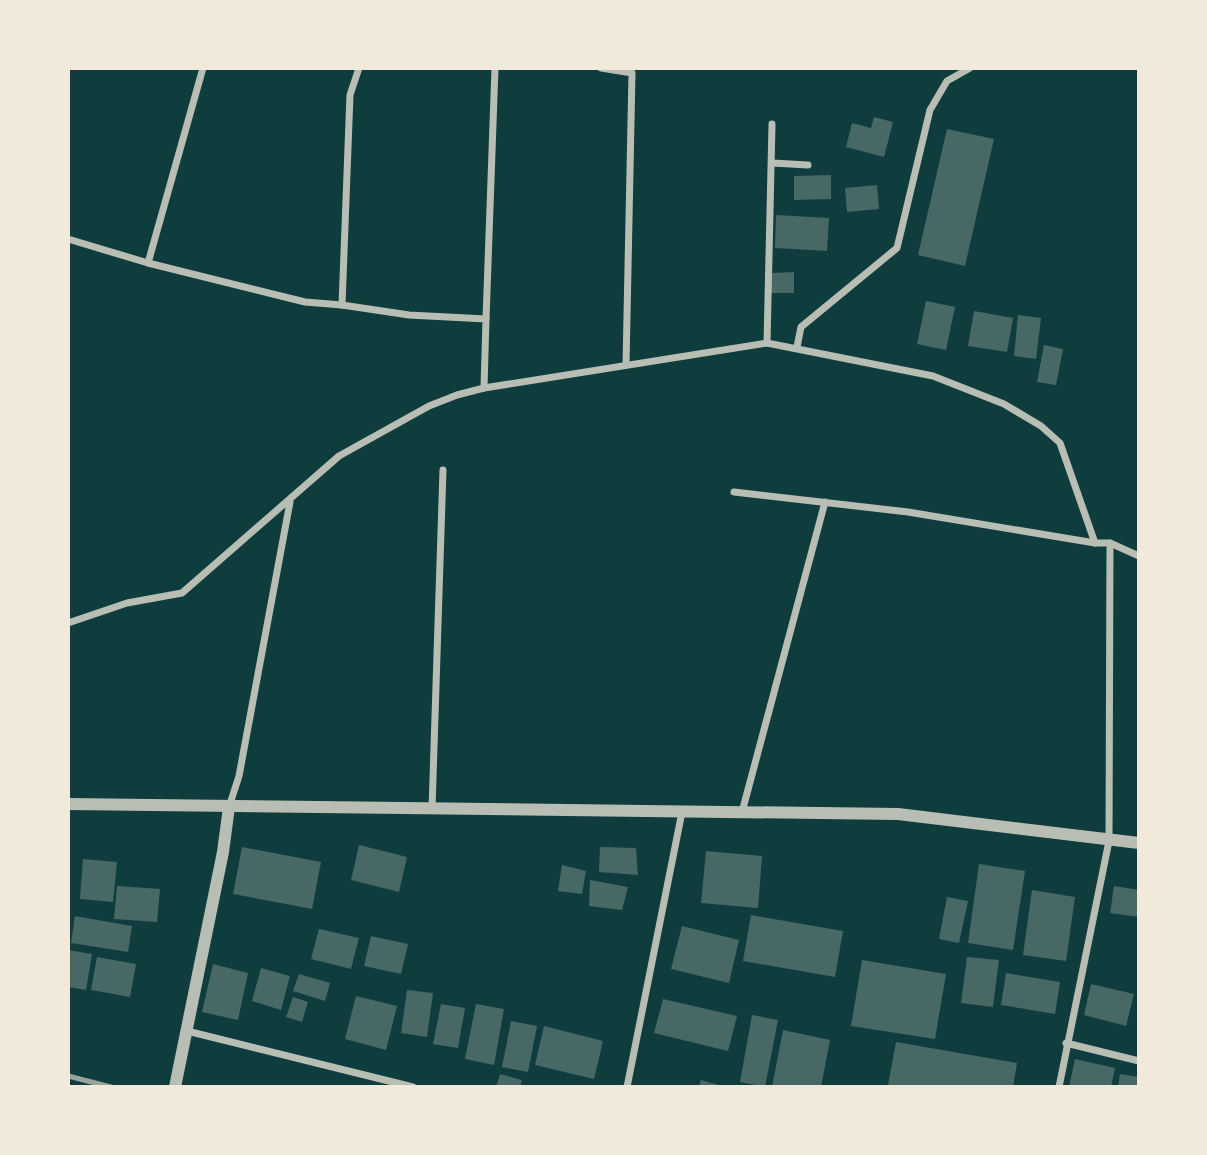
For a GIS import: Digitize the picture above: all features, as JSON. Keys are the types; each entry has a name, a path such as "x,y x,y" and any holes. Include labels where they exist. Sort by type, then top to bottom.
{"street":[{"path":"148,263 203,68"},
{"path":"342,305 350,95 359,68"},
{"path":"484,388 495,68"},
{"path":"601,68 632,70 626,365"},
{"path":"797,347 801,327 897,248 930,110 947,81 970,68"},
{"path":"767,343 772,124"},
{"path":"772,163 808,165"},
{"path":"68,239 148,263 305,302 409,315 486,319"},
{"path":"68,623 128,603 182,593 339,456 429,406 484,388 767,343 933,376 1004,404 1041,426 1060,443 1096,543"},
{"path":"432,810 443,470"},
{"path":"734,492 908,512 1110,544 1139,556"},
{"path":"175,1087 223,852 229,807 239,776 290,501"},
{"path":"742,813 825,502"},
{"path":"1059,1087 1109,841 1110,544"},
{"path":"68,804 898,814 1139,843"},
{"path":"627,1087 682,812"},
{"path":"187,1031 412,1087"},
{"path":"1066,1043 1139,1061"}],"building":[{"path":"874,117 893,122 884,157 846,147 852,123 871,128"},
{"path":"947,129 994,139 965,266 918,255"},
{"path":"831,175 831,199 794,200 794,176"},
{"path":"877,185 879,209 847,212 845,188"},
{"path":"776,215 829,218 827,251 775,248"},
{"path":"794,272 794,293 771,293 771,273"},
{"path":"926,301 955,307 946,350 917,344"},
{"path":"974,311 1013,318 1007,352 968,346"},
{"path":"1018,315 1041,318 1036,359 1014,356"},
{"path":"1044,345 1063,349 1056,385 1037,382"},
{"path":"359,845 407,857 399,892 351,880"},
{"path":"242,847 321,862 312,909 233,894"},
{"path":"600,847 636,848 638,875 599,872"},
{"path":"706,851 762,856 758,908 701,903"},
{"path":"83,859 117,862 113,902 80,899"},
{"path":"979,864 1025,871 1013,950 968,943"},
{"path":"562,865 586,871 582,894 558,891"},
{"path":"590,880 628,887 622,910 589,906"},
{"path":"117,886 160,889 157,922 114,919"},
{"path":"1114,886 1139,890 1139,917 1110,913"},
{"path":"1032,890 1075,897 1066,961 1023,955"},
{"path":"947,897 968,901 959,943 939,939"},
{"path":"751,915 843,931 835,977 743,961"},
{"path":"75,916 132,926 128,952 71,943"},
{"path":"682,926 739,940 729,983 671,969"},
{"path":"319,929 359,938 351,969 311,959"},
{"path":"371,936 408,944 401,974 364,966"},
{"path":"68,950 92,954 86,990 68,987"},
{"path":"97,957 136,964 130,997 91,990"},
{"path":"967,957 999,960 993,1007 961,1003"},
{"path":"862,960 946,974 935,1039 851,1026"},
{"path":"213,964 248,973 238,1020 202,1012"},
{"path":"261,968 290,976 281,1010 252,1001"},
{"path":"1006,973 1060,982 1055,1014 1001,1005"},
{"path":"299,974 330,983 325,1001 293,991"},
{"path":"1091,984 1134,994 1126,1026 1084,1015"},
{"path":"407,990 433,993 427,1037 401,1033"},
{"path":"356,996 397,1006 386,1050 345,1039"},
{"path":"293,997 308,1002 302,1022 286,1017"},
{"path":"663,999 737,1016 728,1051 654,1033"},
{"path":"441,1004 465,1008 458,1048 433,1044"},
{"path":"476,1004 504,1009 494,1065 465,1059"},
{"path":"752,1015 778,1020 765,1087 740,1082"},
{"path":"511,1021 537,1026 528,1072 502,1067"},
{"path":"544,1026 603,1041 594,1079 535,1065"},
{"path":"783,1030 830,1040 821,1087 772,1087"},
{"path":"896,1042 1017,1063 1013,1087 888,1085"},
{"path":"1075,1059 1115,1068 1111,1087 1069,1087"},
{"path":"500,1074 522,1080 520,1087 496,1087"},
{"path":"1120,1074 1139,1077 1139,1087 1118,1087"},
{"path":"701,1080 722,1086 699,1087"}],"railway":[{"path":"68,1076 111,1087"}]}
